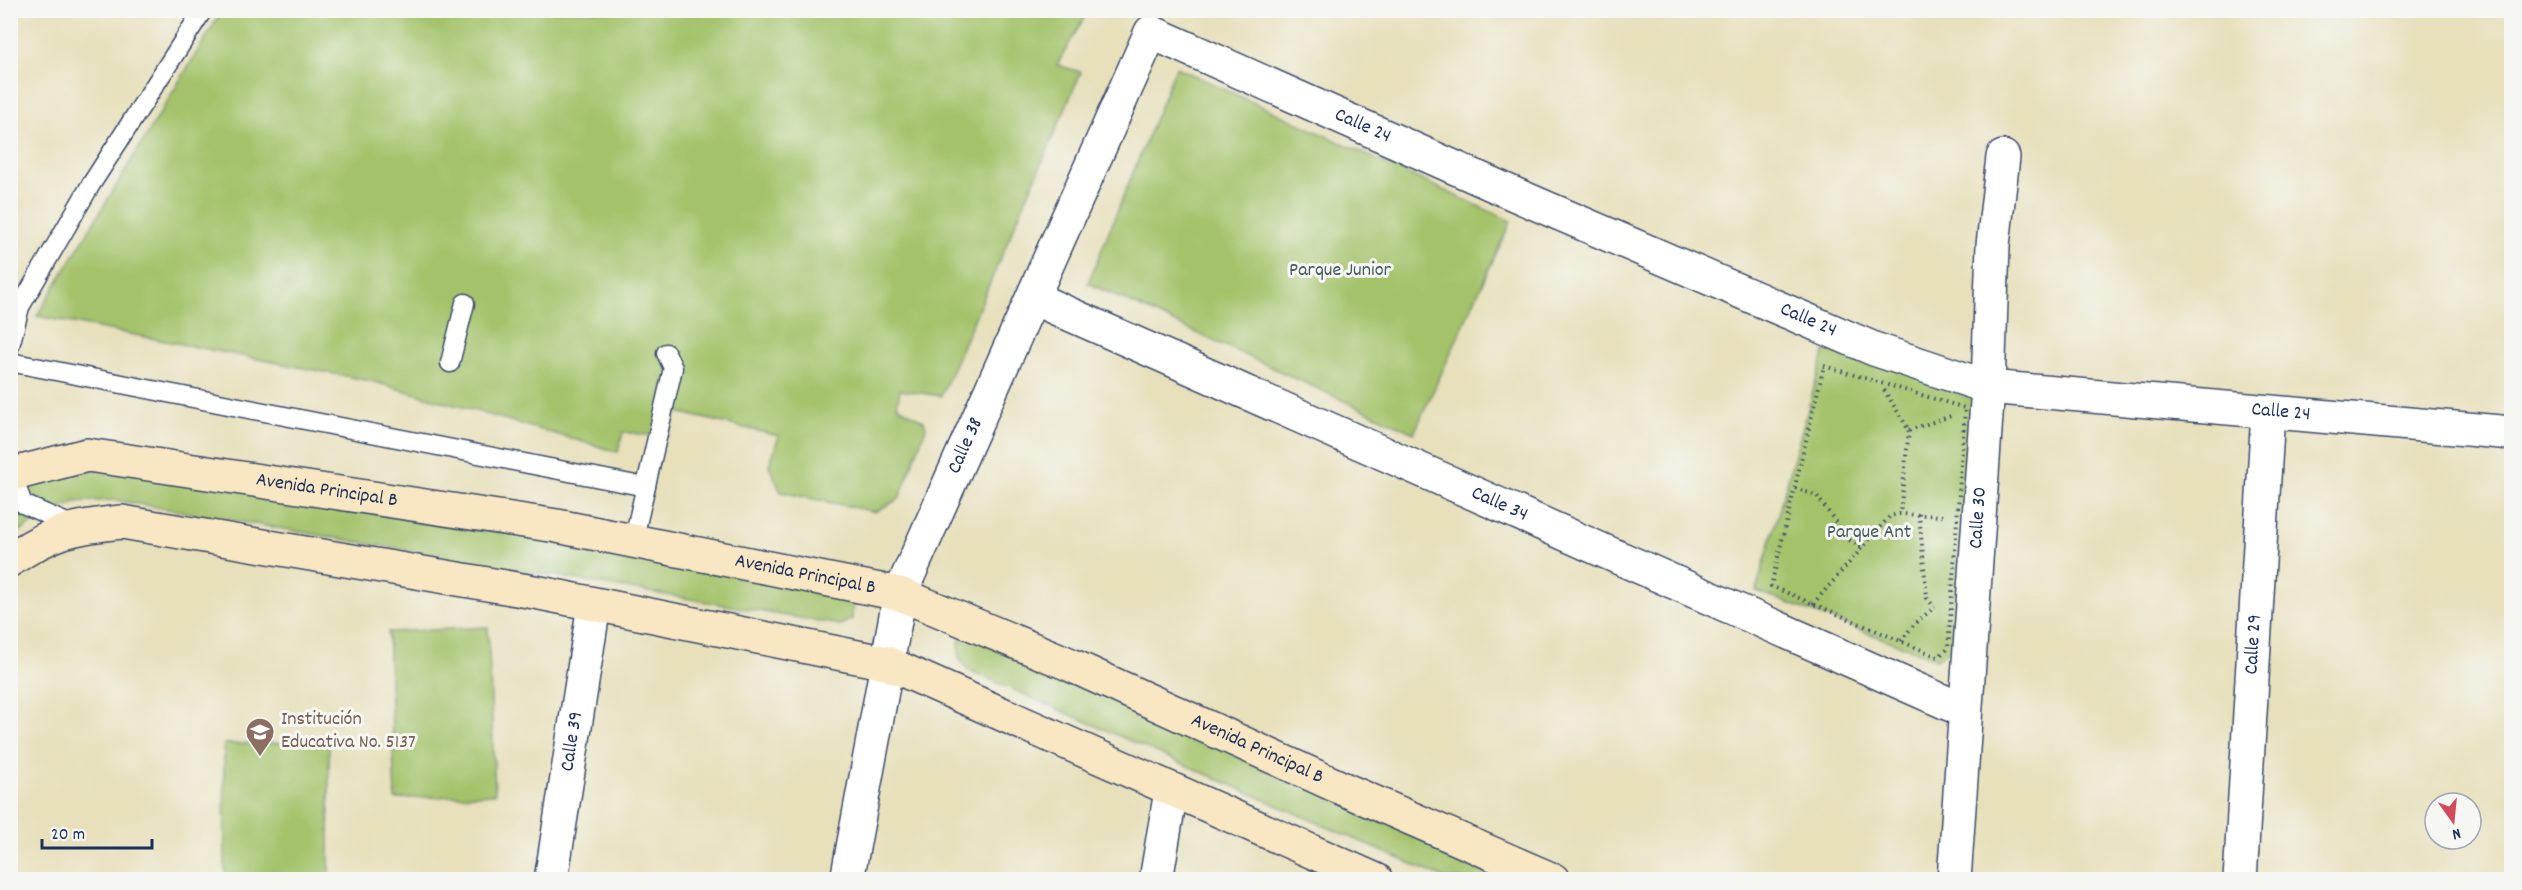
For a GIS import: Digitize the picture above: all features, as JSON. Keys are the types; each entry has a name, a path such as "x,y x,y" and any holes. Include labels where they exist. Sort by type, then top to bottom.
{"main road":[{"name":"Avenida Principal B","path":"11,475 87,455 557,526 900,594 1071,665 1348,791 1553,879"},
{"path":"10,560 36,542 76,526 122,522 540,593 886,663 1171,791 1324,869 1376,879"}],"street":[{"name":"Calle 38","path":"848,879 900,594 1151,32"},
{"name":"Calle 24","path":"1151,32 1514,194 1874,349 1988,387 2511,433"},
{"name":"Calle 30","path":"1954,879 1988,387 1993,245 2003,157"},
{"name":"Calle 34","path":"1033,298 1965,711"},
{"name":"Calle 29","path":"2240,879 2268,412"},
{"name":"Calle 39","path":"551,879 594,605"},
{"path":"1156,879 1171,791"}],"lane":[{"path":"10,346 20,307 90,186 203,10"},
{"path":"450,363 465,303"},
{"path":"633,542 673,368 666,353"},
{"path":"10,362 646,487"},
{"path":"10,470 23,504 76,526"}],"path":[{"path":"1824,366 1771,586 1938,657 1948,649 1965,408 1947,418 1910,430"},
{"path":"1878,382 1910,430 1900,513"},
{"path":"1795,488 1817,496 1848,539 1861,548"},
{"path":"1813,604 1890,516 1900,513 1957,516"},
{"path":"1918,514 1927,598 1934,608"},
{"path":"1901,641 1915,623 1934,608 1952,599"}],"green space":[{"path":"222,11 1088,11 1057,65 1081,72 941,396 900,390 897,406 924,421 926,428 899,499 875,512 781,492 769,466 779,436 677,412 667,437 623,432 618,452 371,381 37,316"},
{"name":"Parque Junior","path":"1176,67 1511,221 1414,433 1088,283"},
{"name":"Parque Ant","path":"1825,350 1976,388 1953,648 1937,659 1756,591"},
{"path":"119,465 845,592 853,602 852,619 840,625 115,500 75,502 31,524 11,538 11,497 26,482"},
{"path":"488,627 495,794 395,799 388,632"},
{"path":"969,632 1536,879 1446,879 968,670 959,657 959,640"},
{"path":"329,742 329,879 225,879 224,744"}],"place":[{"name":"Institución Educativa No. 5137","path":"260,758"}]}
